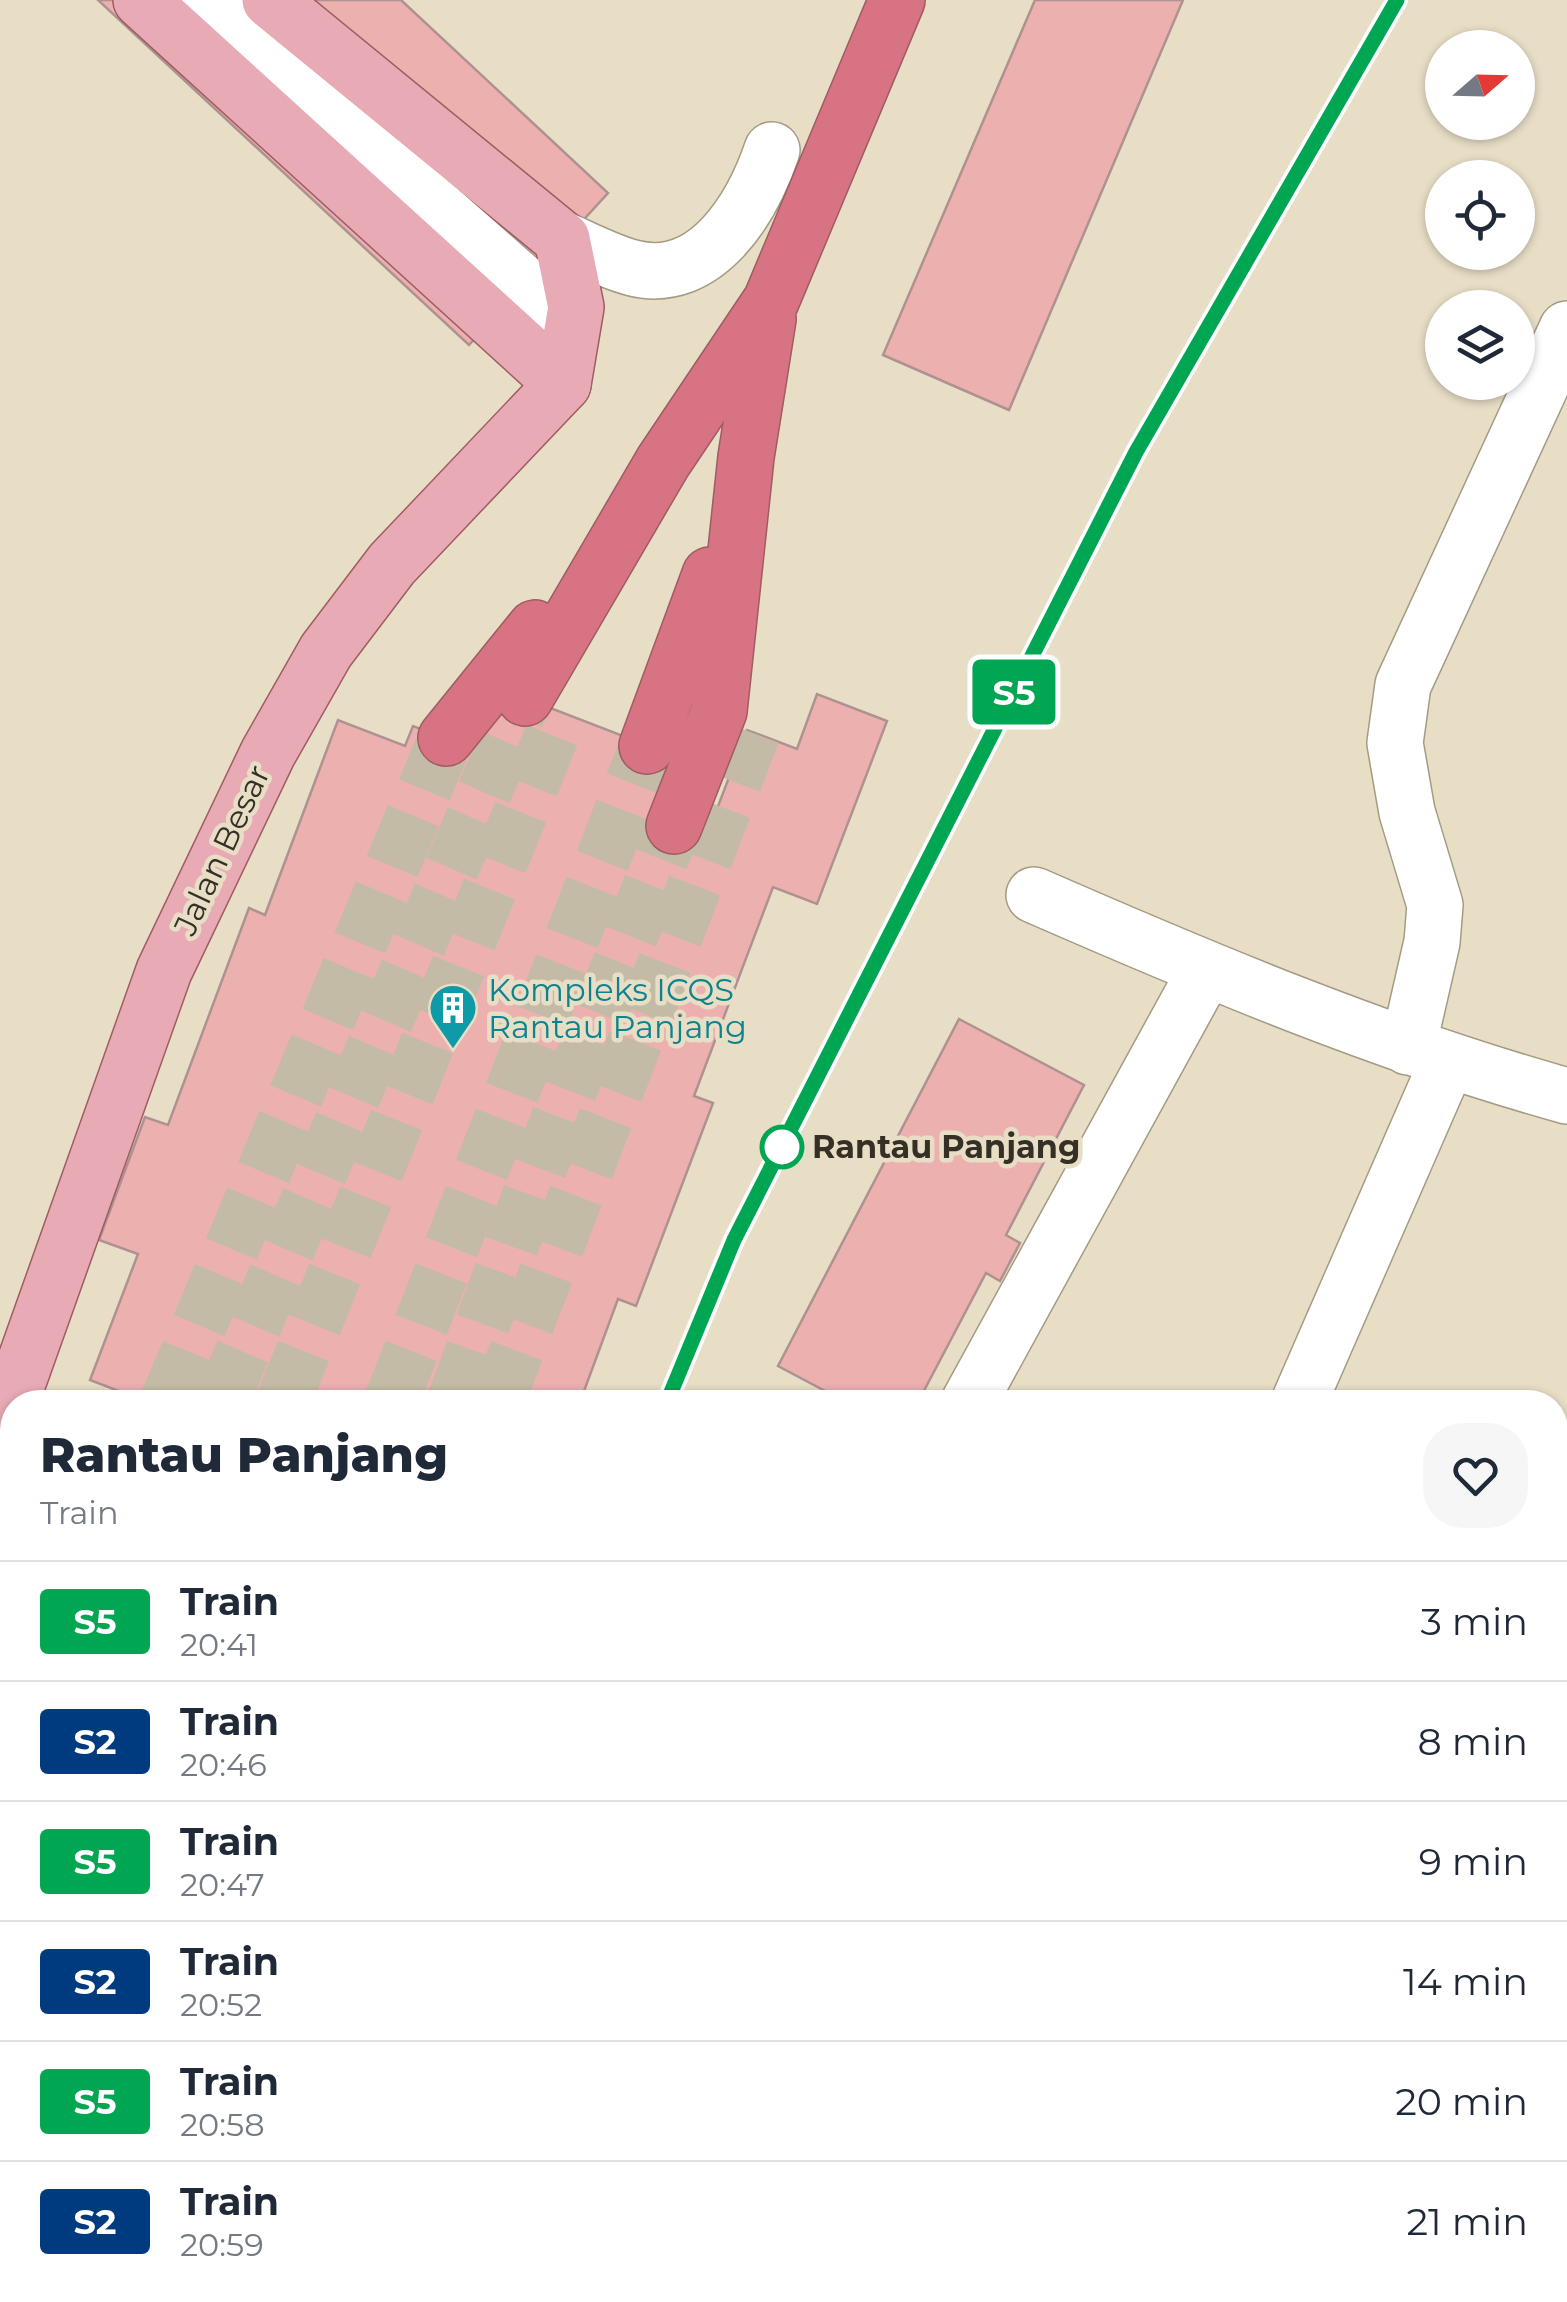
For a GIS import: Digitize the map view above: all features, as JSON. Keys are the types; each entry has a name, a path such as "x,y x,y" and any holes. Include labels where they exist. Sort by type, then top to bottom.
{"highway":[{"path":"446,738 648,488 770,301 897,0"},
{"path":"674,826 719,711 746,457 770,301"},
{"path":"746,457 764,634 753,733"},
{"path":"647,746 692,632 746,457"},
{"path":"543,705 648,488"}],"main road":[{"path":"141,0 564,384"},
{"path":"270,0 562,238 576,307 564,384"},
{"name":"Jalan Besar","path":"19,1390 164,972 268,753 326,651 392,564 564,384"}],"street":[{"path":"201,0 524,284 564,384"},
{"path":"562,238 635,269 663,271 702,254 744,216 772,150"},
{"path":"1303,1390 1427,1055 1435,905 1407,812 1395,743 1403,684 1567,329"},
{"path":"1034,895 1206,970 1427,1055 1567,1096"},
{"path":"976,1390 1206,970"}],"building":[{"path":"98,0 401,0 608,193 469,345"},
{"path":"1035,0 1183,0 1009,410 883,355"},
{"name":"Kompleks ICQS Rantau Panjang","path":"501,689 675,756 674,826 706,838 747,730 797,749 817,694 887,721 817,904 773,887 694,1096 713,1103 636,1306 618,1299 584,1390 116,1390 90,1380 138,1254 99,1240 145,1117 168,1125 249,908 265,915 338,720 405,746 413,726 477,750"},
{"path":"959,1019 1084,1085 1006,1235 1020,1243 1000,1281 986,1273 924,1390 823,1390 778,1366"}],"tunnel":[{"path":"226,1390 525,698"},
{"path":"288,1390 561,712"},
{"path":"502,1390 753,733"},
{"path":"172,1390 446,738"},
{"path":"396,1390 647,746"},
{"path":"458,1390 550,1140 674,826"}],"railway":[{"path":"672,1390 735,1240 1137,452 1397,0"}],"train":[{"name":"S5","path":"672,1390 734,1240 1136,452 1397,0"}],"place":[{"name":"Kompleks ICQS Rantau Panjang","path":"453,1050"},
{"name":"Rantau Panjang","path":"782,1147"}]}
